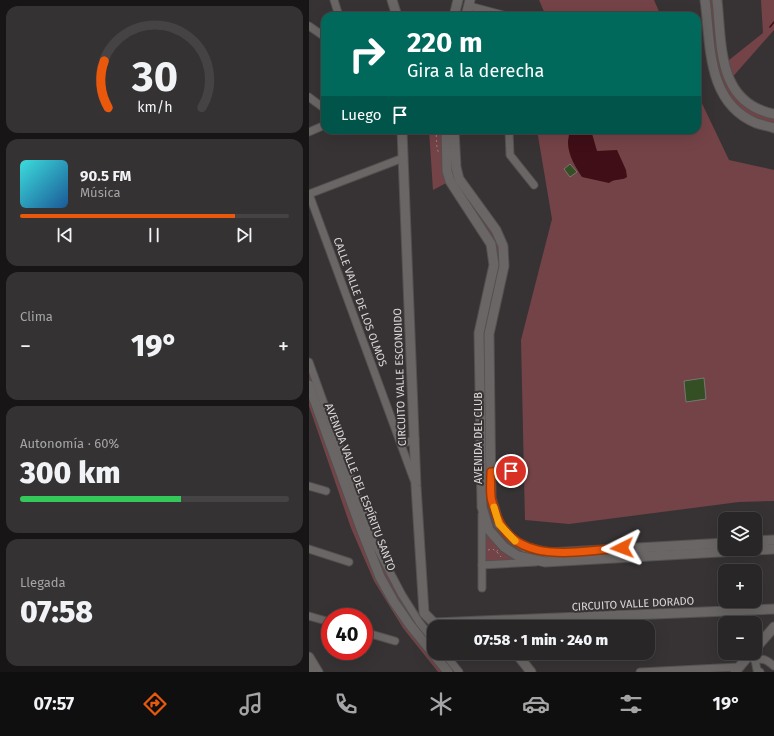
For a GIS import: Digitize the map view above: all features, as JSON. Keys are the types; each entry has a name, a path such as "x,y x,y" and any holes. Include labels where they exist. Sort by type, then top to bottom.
{"street":[{"path":"334,0 338,12"},
{"path":"392,0 396,12"},
{"path":"455,12 458,0"},
{"path":"705,0 712,65 719,87 736,109 756,123 774,128"},
{"path":"717,0 724,64 733,89 749,105 762,112 774,114"},
{"path":"469,3 495,12"},
{"path":"309,26 321,34"},
{"path":"309,97 321,106"},
{"path":"309,132 321,128"},
{"name":"CIRCUITO VALLE ESCONDIDO","path":"402,134 416,486 424,613"},
{"name":"AVENIDA DEL CLUB","path":"447,134 450,157 459,179 496,230 503,246 504,266 489,334 491,472 485,501 489,530 504,547 518,556 545,562"},
{"name":"AVENIDA DEL CLUB","path":"453,134 447,171 450,181 491,244 494,265 479,333 485,501 482,588"},
{"path":"509,134 510,155 534,185"},
{"path":"309,194 403,158"},
{"name":"CALLE VALLE DE LOS OLMOS","path":"309,194 416,486"},
{"path":"309,362 373,540 402,595 427,633"},
{"name":"AVENIDA VALLE DEL ESPÍRITU SANTO","path":"309,385 362,533 380,577 394,602 410,625 448,672"},
{"path":"400,441 407,442 415,439"},
{"path":"309,486 327,491"},
{"name":"AVENIDA DEL CLUB","path":"485,501 499,524 512,539 524,547 549,552 718,543"},
{"path":"762,541 774,540"},
{"path":"309,549 349,562"},
{"name":"AVENIDA DEL CLUB","path":"482,564 545,562 774,549"},
{"name":"CIRCUITO VALLE DORADO","path":"569,620 774,609"},
{"path":"419,622 424,613 431,620"},
{"path":"309,616 321,619"},
{"path":"762,642 774,626"},
{"path":"373,635 395,641"},
{"path":"309,657 318,672"},
{"path":"762,659 768,660 774,666"},
{"path":"450,660 459,672"},
{"path":"522,660 531,672"},
{"path":"640,672 737,670 747,660"},
{"path":"754,660 757,670 760,672"}],"lane":[{"path":"491,472 511,471"}],"path":[{"path":"436,134 437,149 440,155 450,157"}],"shaded area":[{"path":"539,0 654,0 659,12 544,12"},
{"path":"705,0 717,0 724,64 763,33 761,0 774,0 774,30 729,81 733,89 774,114 774,128 746,117 719,87"},
{"path":"701,101 729,160 774,170 774,501 739,502 569,524 525,520 521,340 552,219 538,134 701,134"},
{"path":"429,134 454,134 456,167 503,246 489,334 494,507 512,539 549,553 718,550 718,552 482,565 479,333 494,265 491,244 450,181 433,190"},
{"path":"592,134 597,151 617,150 626,170 627,177 609,183 582,177 569,152 569,135"},
{"path":"309,362 386,565 427,630 427,658 403,628 374,581 351,528 309,406"},
{"path":"774,540 774,549 762,550 762,541"},
{"path":"428,660 450,660 459,672 438,672"}],"building":[{"path":"570,164 577,172 570,177 564,169"},
{"path":"704,378 706,399 686,402 684,381"}],"waterway":[{"path":"770,27 774,22"}],"slow traffic":[{"path":"494,507 499,524 515,541"}],"route":[{"path":"511,471 491,472 491,498 499,524 512,539 524,547 549,552 622,548"}]}
